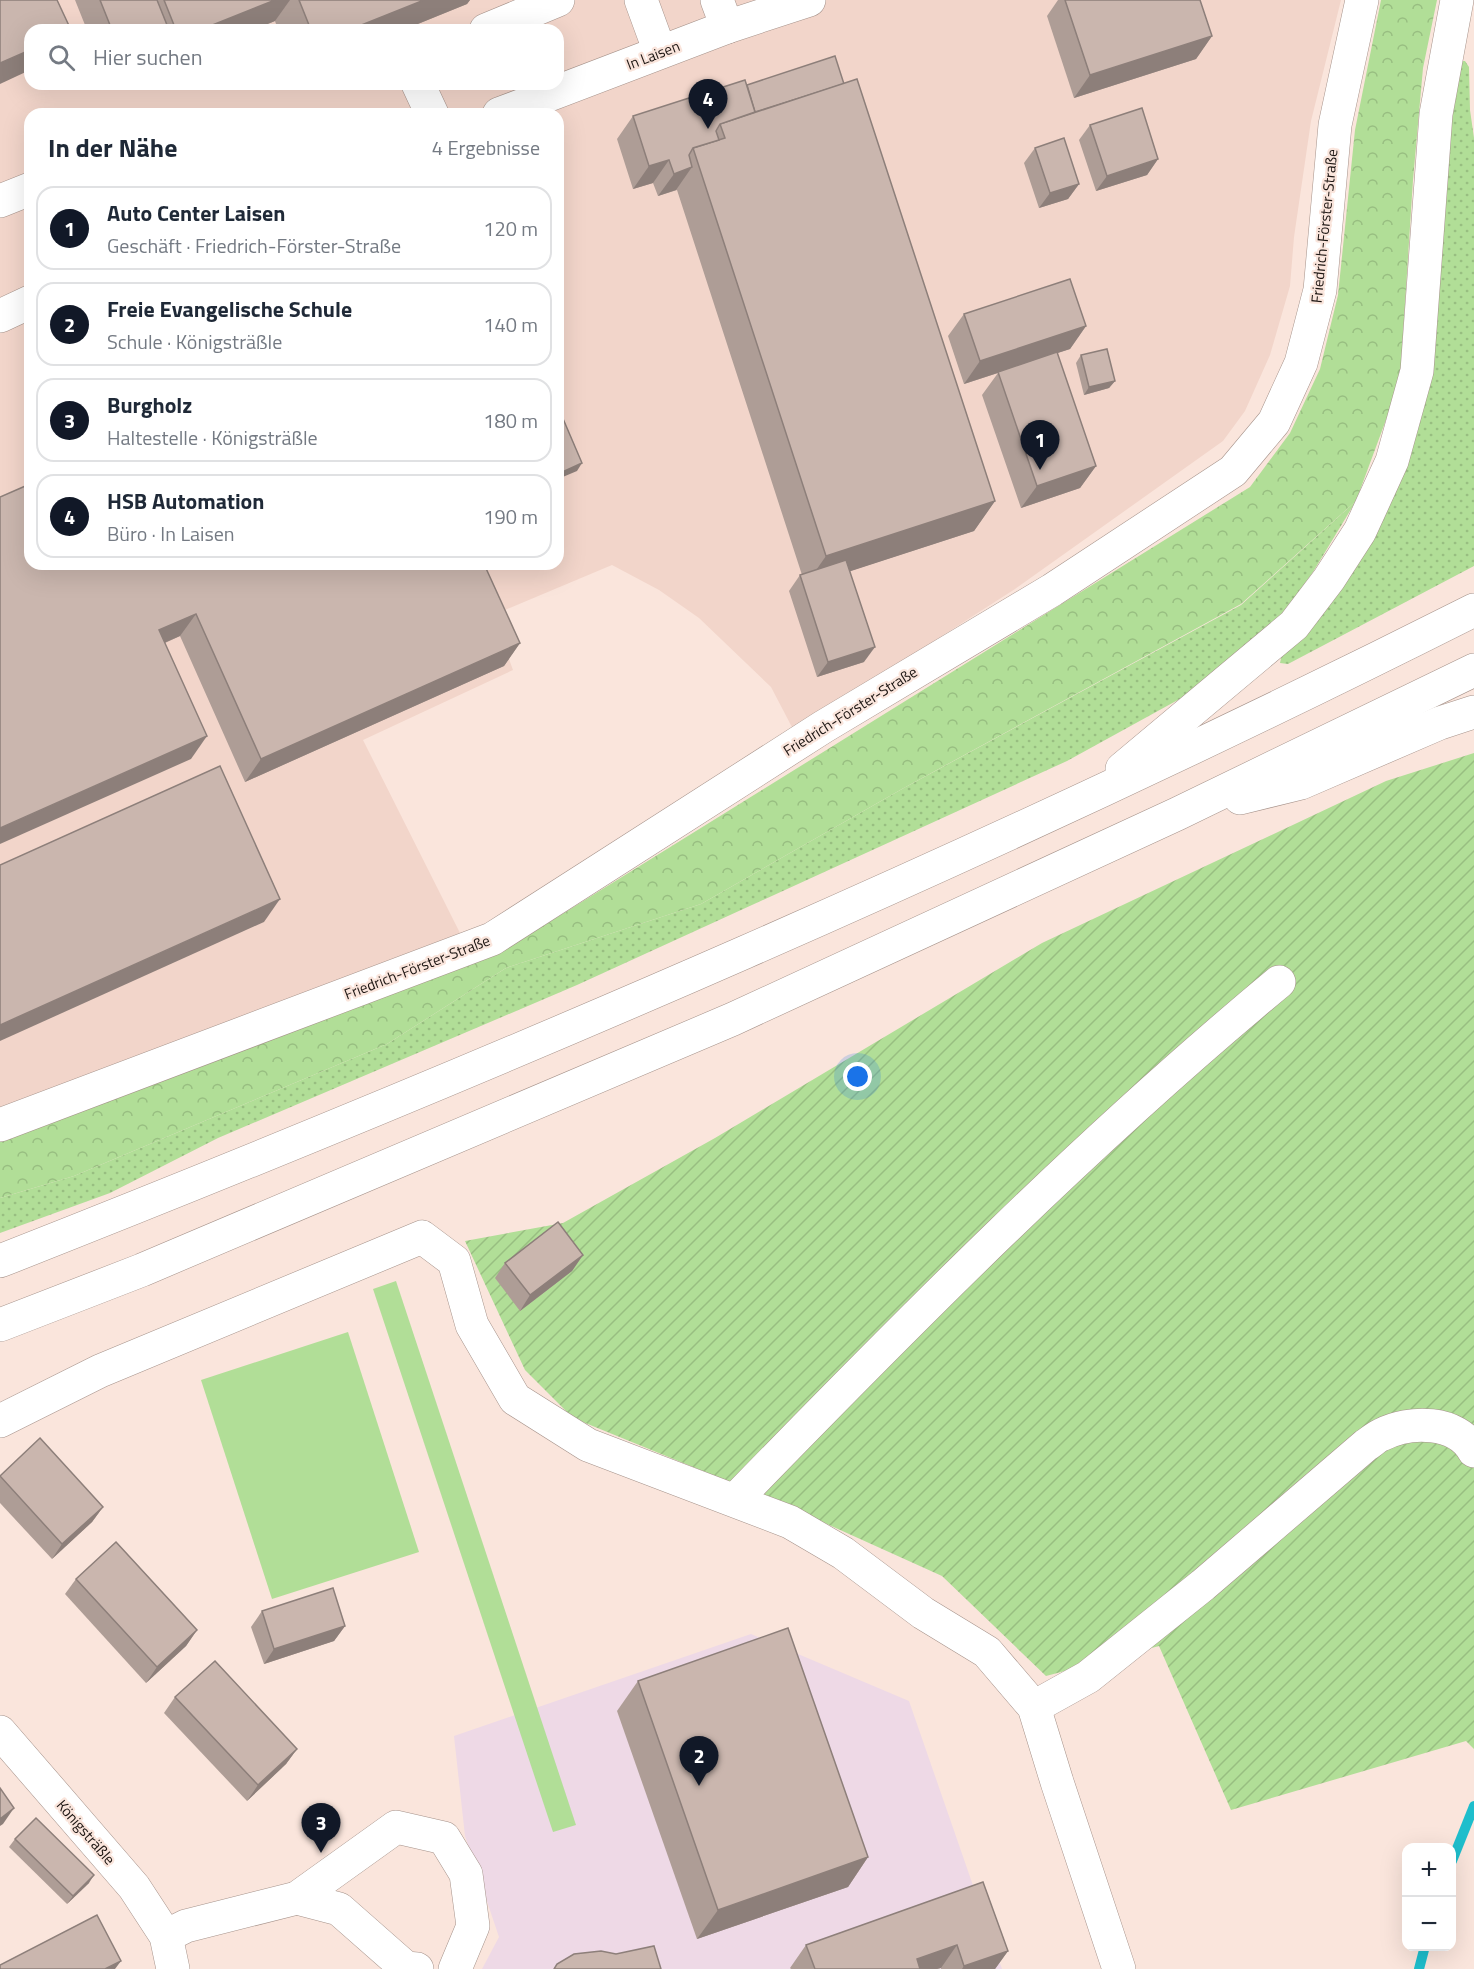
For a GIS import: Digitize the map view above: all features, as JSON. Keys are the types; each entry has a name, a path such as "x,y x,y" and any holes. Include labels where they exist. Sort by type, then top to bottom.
{"main road":[{"path":"500,24 558,0"},
{"path":"641,0 660,52"},
{"name":"In Laisen","path":"564,89 660,52 722,13 809,0"},
{"name":"Friedrich-Förster-Straße","path":"0,1125 492,939 823,727 1052,590 1233,471 1274,422 1301,363 1320,290 1335,125 1362,0"},
{"path":"1085,799 1294,625 1329,579 1360,531 1392,461 1417,371 1436,114 1457,0"},
{"path":"421,90 429,108"},
{"name":"In Laisen","path":"515,108 561,90"},
{"path":"0,201 24,191"},
{"path":"0,316 24,305"},
{"path":"0,1261 209,1178 594,1019 1085,799 1260,716 1474,610"},
{"path":"0,1325 142,1270 723,1024 1178,814 1474,670"},
{"path":"1178,814 1301,783 1440,723 1474,712"},
{"path":"735,1500 873,1358 1007,1226 1212,1039 1279,982"},
{"path":"0,1421 100,1371 422,1237 453,1261 472,1325 515,1399 588,1445 790,1522 843,1553 923,1613 987,1652 1034,1707 1119,1969"},
{"path":"1034,1707 1088,1677 1203,1585 1366,1445 1382,1434 1407,1426 1426,1425 1450,1429 1468,1441 1474,1451"},
{"name":"Königsträßle","path":"0,1732 130,1882 166,1936 172,1969"},
{"path":"166,1936 186,1926 297,1898 396,1827 444,1838 466,1874 473,1926 455,1969"},
{"path":"297,1898 339,1910 406,1969 417,1969"}],"shaded area":[{"path":"0,0 1341,0 1311,121 1294,237 1290,286 1270,355 1245,411 1223,441 1015,589 794,731 771,687 699,618 659,590 612,565 493,615 513,670 363,740 460,933 0,1109"},
{"path":"751,1634 909,1701 1002,1969 482,1969 499,1937 465,1836 454,1736"}],"green space":[{"path":"1381,0 1437,0 1423,68 1400,382 1356,501 1241,604 902,789 701,904 506,968 387,1044 74,1176 0,1198 0,1138 514,944 1250,487 1290,433 1320,369 1338,295 1355,130"},
{"path":"1459,61 1465,61 1469,67 1470,110 1474,138 1474,566 1288,664 1280,663 1282,654 1371,534 1448,152"},
{"path":"1356,501 1313,572 1271,631 1216,679 1067,761 577,985 218,1138 110,1193 0,1233 0,1198 74,1176 387,1044 506,968 701,904 902,789 1241,605"},
{"path":"1474,753 1474,1749 1466,1741 1231,1810 1159,1646 1046,1676 942,1576 776,1501 573,1418 525,1370 465,1241 563,1223 715,1138 1042,943 1386,781"},
{"path":"396,1281 576,1825 553,1832 373,1289"},
{"path":"348,1332 419,1552 272,1599 201,1380"}],"building":[{"path":"0,0 57,0 68,24 24,24 24,53 0,63"},
{"path":"100,0 157,0 167,24 110,24"},
{"path":"164,0 275,0 215,24 174,24"},
{"path":"299,0 424,0 364,24 309,24"},
{"path":"1065,0 1200,0 1212,36 1090,75"},
{"path":"835,56 844,84 755,112 747,85"},
{"path":"857,79 995,501 826,556 693,148 725,138 720,124"},
{"path":"745,80 755,112 720,124 716,131 719,140 693,148 689,155 692,167 674,174 669,160 649,166 633,116"},
{"path":"1142,108 1158,159 1107,176 1090,125"},
{"path":"1064,138 1079,184 1050,193 1035,148"},
{"path":"1070,279 1086,326 980,361 964,314"},
{"path":"1107,349 1115,381 1089,387 1081,355"},
{"path":"1057,352 1096,466 1037,486 998,372"},
{"path":"564,421 582,463 564,471"},
{"path":"24,487 24,570 487,570 520,643 261,759 196,614 159,630 207,736 0,828 0,497"},
{"path":"846,560 875,647 828,662 800,575"},
{"path":"220,766 280,899 0,1025 0,865"},
{"path":"558,1222 583,1255 530,1295 505,1263"},
{"path":"40,1438 103,1507 62,1544 0,1476"},
{"path":"116,1542 197,1630 157,1667 76,1579"},
{"path":"333,1588 345,1626 274,1649 262,1611"},
{"path":"788,1628 868,1857 718,1910 638,1681"},
{"path":"215,1661 297,1749 258,1785 175,1697"},
{"path":"0,1788 14,1808 0,1819"},
{"path":"36,1818 94,1875 73,1896 15,1839"},
{"path":"983,1882 1008,1951 964,1966 957,1945 917,1959 920,1969 815,1969 806,1945"},
{"path":"97,1915 121,1961 105,1969 0,1969 0,1965"},
{"path":"654,1946 661,1969 554,1969 557,1964 574,1954 601,1951 616,1954"}],"waterway":[{"path":"1456,1851 1474,1806"},
{"path":"1419,1969 1424,1951"}],"place":[{"name":"HSB Automation","path":"708,129"},
{"name":"Auto Center Laisen","path":"1040,470"},
{"name":"Freie Evangelische Schule","path":"699,1786"},
{"name":"Burgholz","path":"321,1853"}]}
